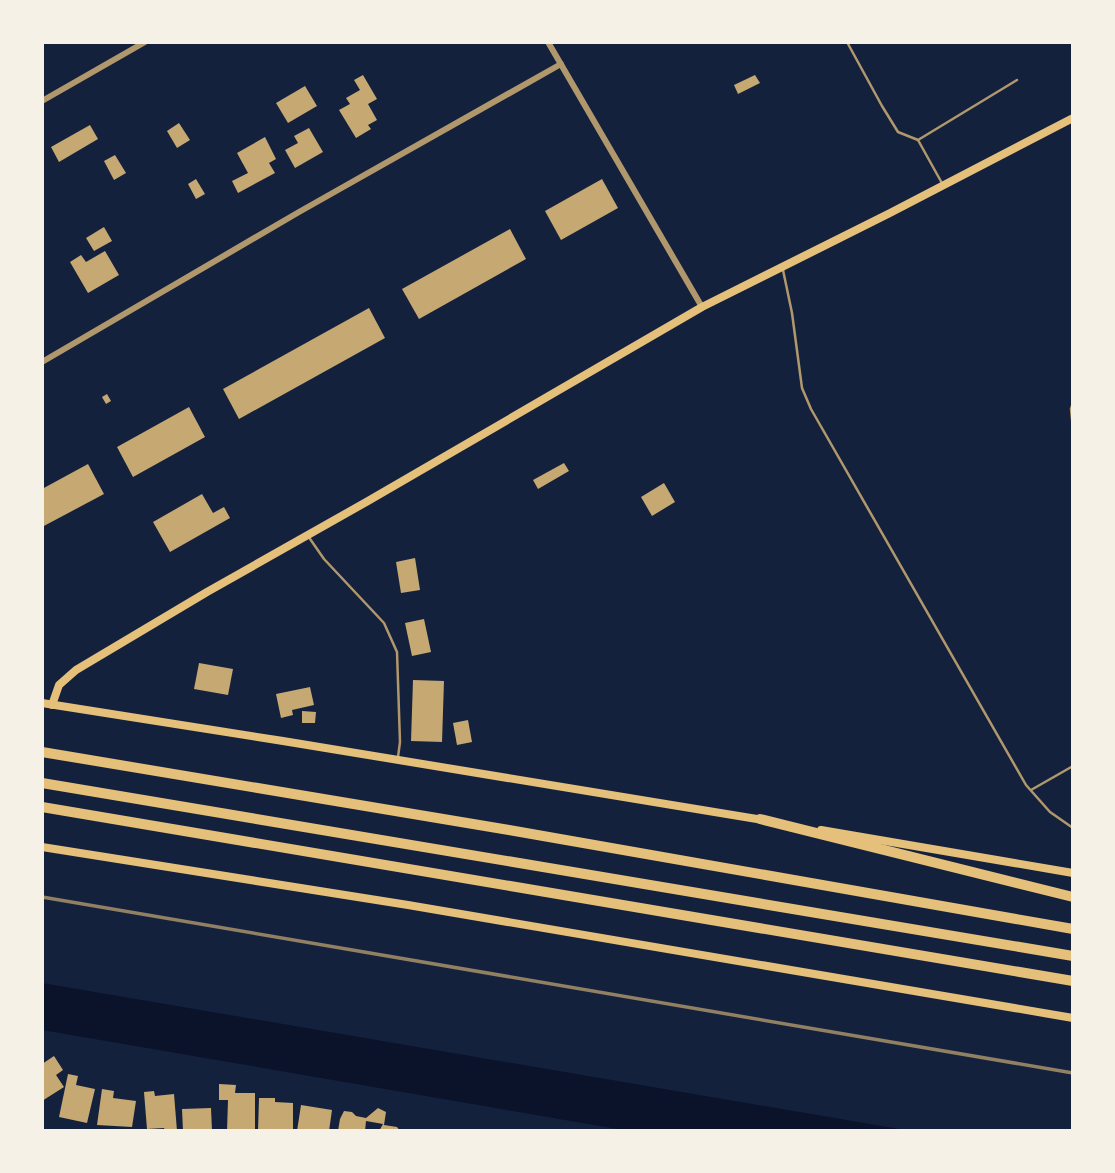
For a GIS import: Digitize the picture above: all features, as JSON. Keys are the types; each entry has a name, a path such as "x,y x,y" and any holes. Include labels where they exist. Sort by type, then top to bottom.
{"highway":[{"path":"42,752 509,830 1073,929"},
{"path":"42,783 1073,956"},
{"path":"42,807 1073,981"},
{"path":"760,819 1073,897"}],"main road":[{"path":"52,705 59,685 76,670 702,307 1073,118"},
{"path":"42,703 760,819 1073,873"},
{"path":"42,847 420,907 1073,1018"}],"street":[{"path":"42,101 145,42"},
{"path":"548,42 702,307"},
{"path":"42,362 299,212 561,64"}],"lane":[{"path":"847,42 898,132 918,140 943,185"},
{"path":"918,140 1017,80"},
{"path":"782,266 792,313 802,387 811,409 1026,785 1050,812 1073,828"},
{"path":"1073,403 1073,429"},
{"path":"308,536 324,559 384,623 397,652 400,742 398,760"},
{"path":"1031,790 1073,766"}],"water":[{"path":"42,983 911,1131 629,1131 42,1030"}],"building":[{"path":"363,75 377,99 368,104 377,120 368,125 371,129 356,138 339,110 350,104 346,98 360,90 354,80"},
{"path":"755,75 760,83 738,94 734,85"},
{"path":"305,86 317,106 288,123 276,103"},
{"path":"179,123 190,140 177,148 167,131"},
{"path":"90,125 98,139 59,162 51,147"},
{"path":"309,128 323,152 295,168 285,150 298,143 294,136"},
{"path":"265,137 276,159 269,163 275,173 238,193 232,181 248,173 237,153"},
{"path":"115,155 126,173 114,180 104,161"},
{"path":"196,179 205,194 196,199 188,184"},
{"path":"602,179 618,208 561,240 545,211"},
{"path":"104,227 112,241 94,251 86,238"},
{"path":"510,229 526,259 419,319 402,289"},
{"path":"105,251 119,275 88,293 70,262 81,255 86,262"},
{"path":"369,308 385,338 239,419 223,389"},
{"path":"107,394 111,401 106,404 102,397"},
{"path":"189,407 205,437 133,477 117,447"},
{"path":"564,463 569,471 538,489 533,480"},
{"path":"88,464 104,494 42,527 42,489"},
{"path":"664,483 675,502 652,516 641,497"},
{"path":"202,494 213,513 224,507 230,518 170,552 153,522"},
{"path":"415,558 420,590 401,593 396,562"},
{"path":"424,619 431,652 412,656 405,623"},
{"path":"199,663 233,669 228,695 194,689"},
{"path":"413,680 444,681 442,742 411,741"},
{"path":"310,687 314,705 292,710 293,715 281,718 276,694"},
{"path":"302,711 316,712 315,723 302,723"},
{"path":"468,720 472,742 457,745 453,723"},
{"path":"54,1056 63,1070 56,1075 64,1087 42,1101 42,1064"},
{"path":"68,1074 78,1076 76,1085 95,1089 87,1123 59,1117"},
{"path":"219,1084 236,1085 235,1093 255,1093 255,1131 227,1131 228,1100 219,1100"},
{"path":"102,1089 114,1091 113,1098 136,1101 132,1127 97,1125"},
{"path":"154,1091 155,1096 174,1094 177,1131 165,1131 164,1128 147,1129 144,1092"},
{"path":"259,1098 275,1098 275,1102 293,1103 293,1131 258,1131"},
{"path":"301,1105 332,1110 329,1131 297,1131"},
{"path":"211,1108 212,1131 183,1131 182,1109"},
{"path":"378,1108 386,1112 384,1125 397,1127 400,1131 379,1131 383,1124 366,1121 365,1131 338,1131 344,1111 366,1118"}],"railway":[{"path":"42,897 1073,1073"}]}
